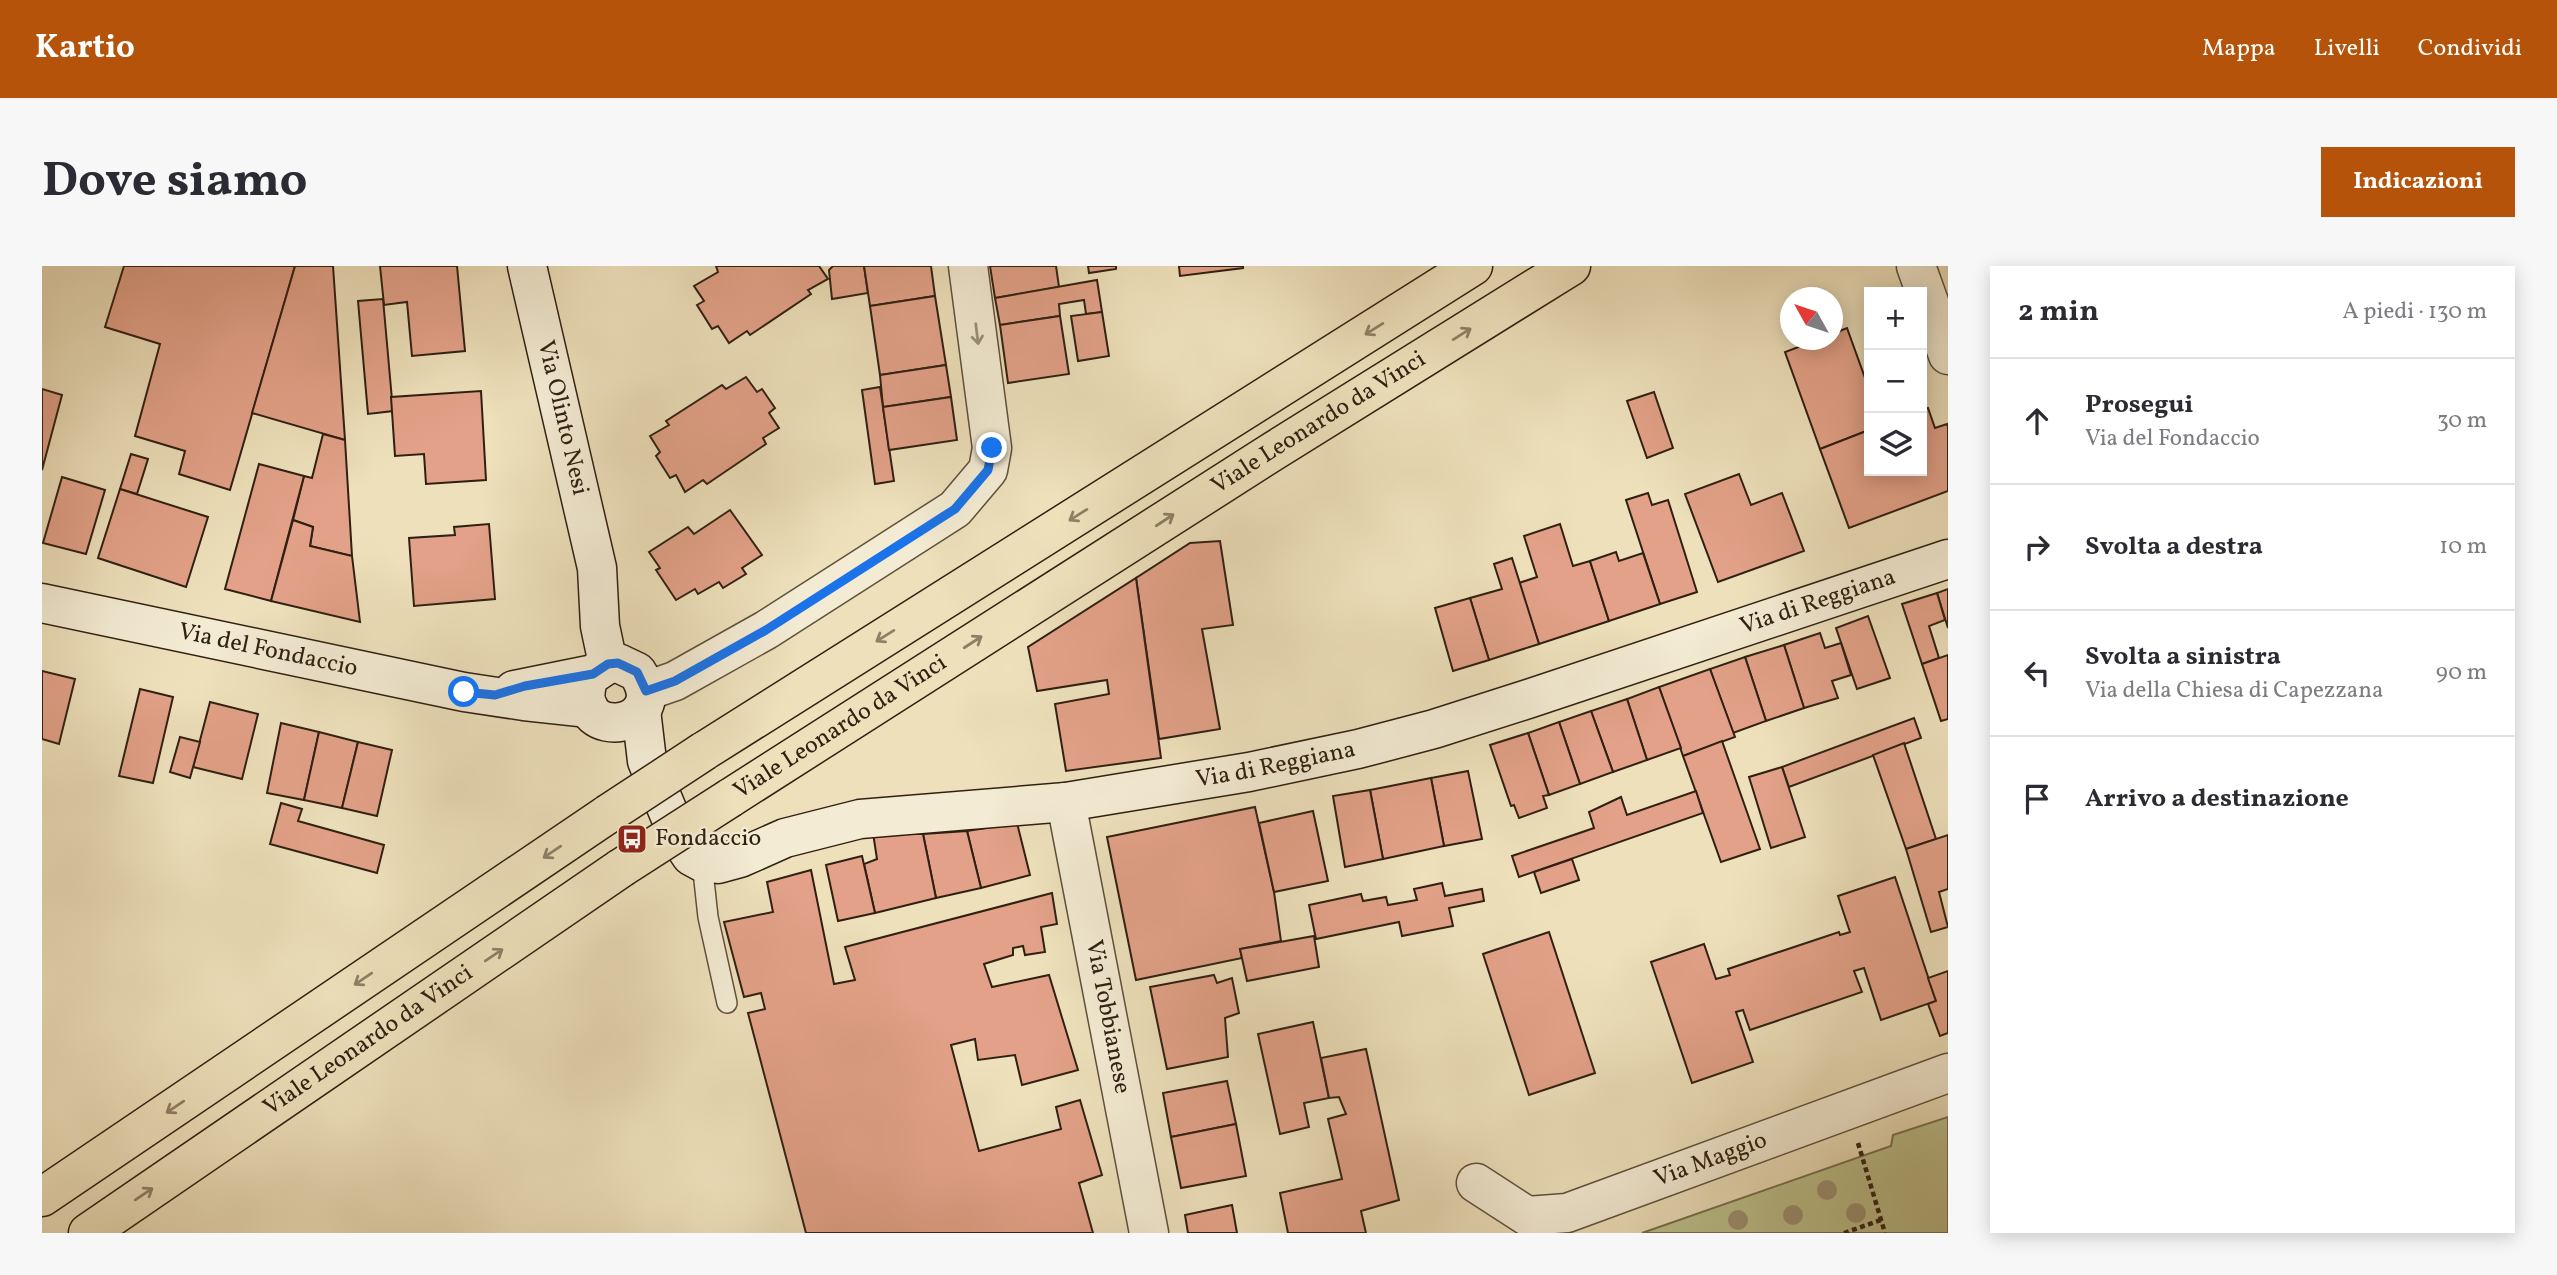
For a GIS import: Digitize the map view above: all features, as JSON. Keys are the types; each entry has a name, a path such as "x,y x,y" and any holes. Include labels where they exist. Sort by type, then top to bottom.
{"highway":[{"name":"Viale Leonardo da Vinci","path":"42,1196 704,751 1473,266"},
{"name":"Viale Leonardo da Vinci","path":"88,1233 621,868 1272,452 1571,266"}],"street":[{"name":"Via Olinto Nesi","path":"527,266 597,568 609,589 626,646 616,691"},
{"name":"Via del Fondaccio","path":"42,603 464,692 495,695 536,684 616,691 675,681 766,630 955,509 988,470 992,448 968,266"},
{"path":"1916,266 1948,355"},
{"name":"Via di Reggiana","path":"702,862 718,864 785,838 860,819 1066,802 1249,772 1358,748 1434,729 1948,559"},
{"path":"616,691 684,847 691,856 702,862"},
{"name":"Via Tobbianese","path":"1066,802 1149,1233"},
{"name":"Via Maggio","path":"1476,1183 1527,1216 1567,1213 1948,1073"}],"lane":[{"path":"702,862 708,917 727,1003"}],"path":[{"path":"1847,1109 1885,1233"},
{"path":"1844,1233 1881,1220"}],"green space":[{"path":"1948,1117 1948,1233 1642,1233 1891,1146 1893,1135"}],"building":[{"path":"124,266 295,266 230,490 179,474 185,451 135,436 160,344 105,327"},
{"path":"295,266 333,266 345,440 252,413"},
{"path":"380,266 457,266 465,351 412,356 407,302 384,305"},
{"path":"716,266 819,266 828,279 808,290 811,294 750,335 747,331 729,343 718,326 712,329 697,305 704,301 694,286 718,272"},
{"path":"833,266 864,266 868,293 832,299 829,270"},
{"path":"864,266 931,266 935,296 870,306"},
{"path":"990,266 1056,266 1059,287 995,298"},
{"path":"1088,266 1116,266 1116,269 1089,273"},
{"path":"1179,266 1243,266 1243,268 1180,276"},
{"path":"1097,280 1102,312 1086,314 1084,300 1059,304 1060,316 1000,325 995,298"},
{"path":"935,296 946,365 880,375 870,306"},
{"path":"383,299 393,411 368,414 358,301"},
{"path":"1102,312 1109,356 1078,361 1071,316"},
{"path":"1060,316 1069,374 1008,383 1000,325"},
{"path":"1847,328 1864,375 1864,432 1820,449 1785,352 1843,350 1843,330"},
{"path":"946,365 951,397 883,407 880,375"},
{"path":"746,377 757,392 762,389 775,408 769,413 779,428 763,438 766,444 707,484 703,480 685,492 676,475 670,478 656,456 660,452 650,436 669,425 666,421 722,385 726,389"},
{"path":"880,387 894,481 875,484 862,390"},
{"path":"42,389 62,395 42,470"},
{"path":"481,391 486,480 426,484 424,454 395,456 391,397"},
{"path":"1654,392 1673,448 1647,458 1627,401"},
{"path":"951,397 957,440 889,450 883,407"},
{"path":"1927,408 1935,428 1947,424 1948,427 1948,491 1849,528 1820,449 1864,432 1864,476 1927,476"},
{"path":"323,434 345,440 352,556 310,546 313,527 293,520 304,476 312,478"},
{"path":"131,454 148,459 137,494 120,489"},
{"path":"259,464 304,476 271,601 225,589"},
{"path":"1739,474 1751,505 1782,493 1804,551 1718,582 1685,494"},
{"path":"62,477 105,490 86,554 43,543"},
{"path":"120,489 208,517 186,587 98,558"},
{"path":"1648,493 1652,505 1668,500 1697,592 1660,604 1626,500"},
{"path":"730,510 762,555 742,568 746,574 723,588 719,582 698,594 695,589 676,600 656,570 660,568 649,552 688,527 694,534"},
{"path":"293,520 313,527 310,546 352,556 360,622 271,601"},
{"path":"489,524 495,599 414,606 409,538 455,535 454,527"},
{"path":"1560,524 1573,566 1590,561 1609,621 1539,644 1519,583 1537,577 1524,536"},
{"path":"1220,541 1233,625 1202,629 1220,729 1159,739 1136,578 1190,543"},
{"path":"1616,552 1619,561 1643,553 1660,604 1609,621 1590,561"},
{"path":"1512,558 1539,644 1489,660 1470,598 1502,589 1494,564"},
{"path":"1136,578 1161,758 1066,771 1055,704 1109,694 1107,680 1037,691 1028,647"},
{"path":"1948,589 1948,628 1937,593"},
{"path":"1937,593 1945,620 1929,626 1939,658 1922,664 1902,604"},
{"path":"1470,598 1489,660 1453,671 1435,608"},
{"path":"1868,616 1890,678 1857,689 1836,628"},
{"path":"1820,633 1825,648 1841,643 1851,675 1832,681 1838,698 1804,708 1784,645"},
{"path":"1784,645 1804,708 1766,721 1745,657"},
{"path":"1948,655 1948,719 1941,721 1922,664"},
{"path":"1745,657 1766,721 1733,733 1710,669"},
{"path":"1710,669 1735,737 1683,756 1659,687"},
{"path":"42,671 75,679 59,744 42,739"},
{"path":"1659,687 1681,748 1647,760 1627,699"},
{"path":"140,689 173,697 153,783 119,776"},
{"path":"1627,699 1647,760 1613,772 1591,711"},
{"path":"210,702 258,714 242,779 193,767"},
{"path":"1591,711 1613,772 1580,784 1559,722"},
{"path":"1914,718 1921,738 1789,787 1782,767"},
{"path":"1559,722 1580,784 1549,795 1528,733"},
{"path":"281,723 319,732 304,800 267,793"},
{"path":"319,732 358,742 342,808 304,800"},
{"path":"1528,733 1549,795 1543,796 1547,808 1519,818 1514,805 1511,806 1490,745"},
{"path":"180,737 200,742 190,778 170,772"},
{"path":"1722,741 1760,849 1721,862 1683,756"},
{"path":"358,742 392,750 377,816 342,808"},
{"path":"1904,743 1936,839 1906,849 1873,755"},
{"path":"1782,767 1805,837 1771,848 1749,777"},
{"path":"1468,771 1482,839 1444,846 1431,778"},
{"path":"1431,778 1444,846 1383,859 1370,790"},
{"path":"1370,790 1383,859 1345,867 1333,796"},
{"path":"1696,791 1703,813 1519,877 1512,856 1594,828 1589,812 1621,797 1627,815"},
{"path":"281,803 302,809 298,821 384,845 377,873 270,844"},
{"path":"1255,807 1274,892 1281,941 1240,949 1242,958 1136,980 1107,837"},
{"path":"1313,811 1328,881 1274,892 1259,823"},
{"path":"1017,823 1030,875 981,888 967,831"},
{"path":"967,831 981,888 936,898 923,834"},
{"path":"873,833 923,834 936,898 875,913 864,864 877,859"},
{"path":"1948,835 1948,889 1939,892 1948,927 1931,932 1906,849"},
{"path":"862,856 875,913 838,921 826,865"},
{"path":"1572,859 1579,880 1541,893 1534,872"},
{"path":"811,870 834,984 855,980 845,947 1052,893 1057,924 1041,927 1045,952 1025,955 1023,946 1013,948 1013,955 984,964 992,987 1049,975 1078,1070 1022,1085 1015,1055 978,1060 975,1039 951,1045 979,1151 1061,1129 1056,1107 1080,1100 1102,1175 1079,1183 1093,1233 806,1233 748,1013 765,1009 761,993 744,997 724,922 773,912 767,882"},
{"path":"1895,877 1936,1001 1881,1020 1864,968 1854,971 1862,992 1750,1030 1743,1010 1736,1012 1753,1062 1692,1083 1651,962 1704,944 1716,979 1730,975 1728,969 1839,932 1840,935 1850,932 1838,896"},
{"path":"1442,883 1445,896 1482,889 1484,901 1449,908 1453,926 1402,936 1399,922 1316,939 1309,905 1361,894 1363,901 1386,897 1388,905 1417,900 1414,889"},
{"path":"1549,932 1595,1073 1529,1095 1483,954"},
{"path":"1314,936 1319,967 1247,981 1240,949"},
{"path":"1948,971 1948,1033 1940,1036 1928,1004 1936,1001 1928,978"},
{"path":"1214,975 1217,983 1232,978 1239,1013 1225,1018 1228,1057 1167,1069 1150,987"},
{"path":"1313,1022 1329,1098 1304,1103 1309,1127 1280,1134 1258,1034"},
{"path":"1366,1049 1399,1200 1361,1211 1366,1233 1288,1233 1280,1193 1342,1179 1328,1119 1346,1114 1339,1097 1329,1098 1321,1058"},
{"path":"1227,1081 1236,1124 1171,1137 1163,1093"},
{"path":"1236,1124 1246,1176 1181,1188 1171,1137"},
{"path":"1232,1205 1237,1233 1188,1233 1185,1215"}],"place":[{"name":"Fondaccio","path":"632,839"}],"route":[{"path":"464,692 495,695 525,686 593,674 608,664 618,663 637,672 646,691 675,681 766,630 955,509 988,470 992,448"}]}
